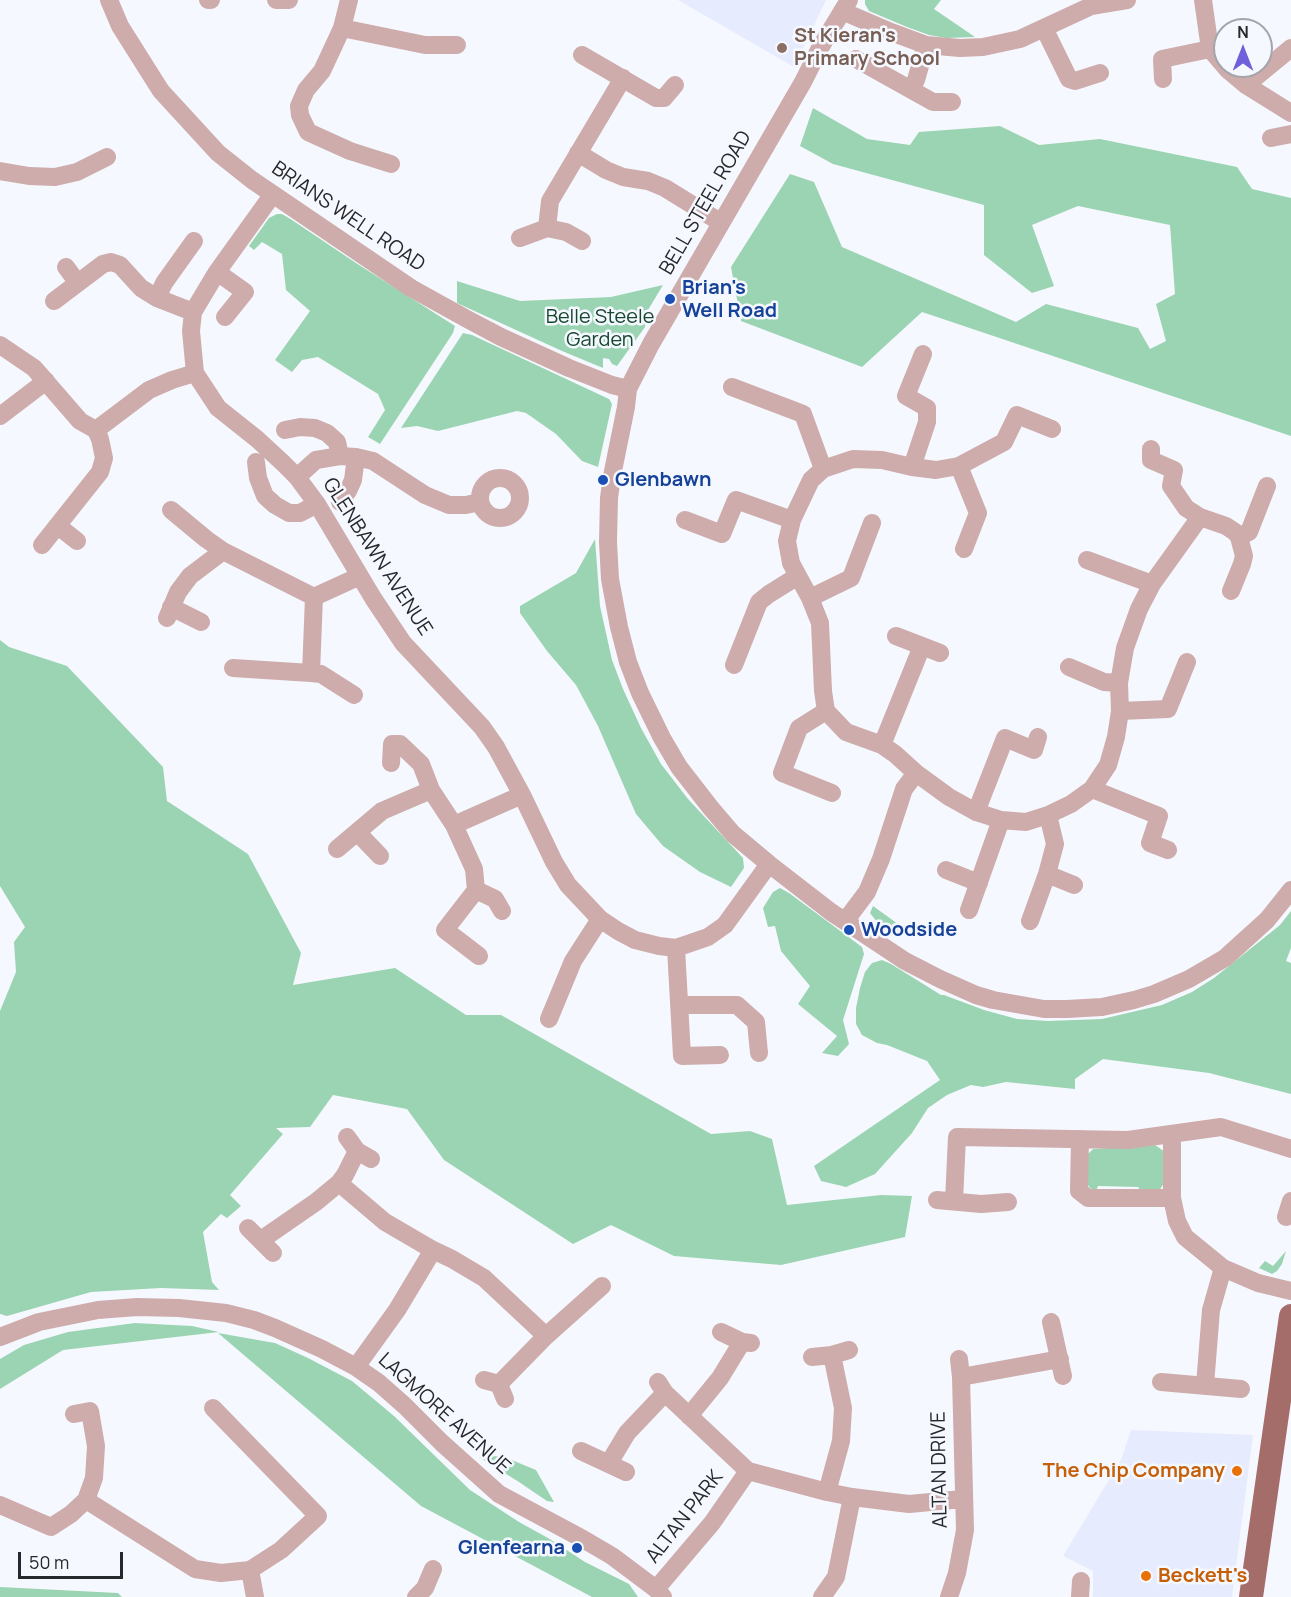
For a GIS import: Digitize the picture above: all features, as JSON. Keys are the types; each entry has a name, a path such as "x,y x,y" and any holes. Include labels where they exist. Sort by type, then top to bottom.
{"main road":[{"path":"1251,1597 1291,1316"}],"street":[{"name":"BRIANS WELL ROAD","path":"109,0 120,26 161,91 218,153 273,194 411,288 501,337 569,368 628,389"},
{"path":"276,0 289,0"},
{"path":"845,5 891,32 926,45 960,48 983,47 1020,39 1090,3 1127,0"},
{"path":"1203,0 1210,49 1245,86 1291,113"},
{"path":"343,1 342,28 322,71 306,90 299,106 300,115 308,132 350,151 391,164"},
{"name":"BELL STEEL ROAD","path":"845,5 651,344 628,389 609,498 610,579 628,662 662,738 679,767 710,807 734,834 769,864 831,912 906,961 976,995 1044,1009 1067,1010 1102,1007 1154,994 1189,979 1225,958 1267,920 1291,890"},
{"path":"342,28 425,45 457,45"},
{"path":"1044,28 1069,79 1075,81 1100,73"},
{"path":"911,89 916,80 926,45"},
{"path":"1245,86 1291,48"},
{"path":"1163,79 1162,59 1210,49"},
{"path":"582,55 656,98 664,98 675,84"},
{"path":"856,59 933,102 952,102"},
{"path":"547,228 550,201 623,78"},
{"path":"1271,138 1291,134"},
{"path":"578,153 606,170 623,177 648,181 665,188 720,222"},
{"path":"0,171 29,176 55,177 77,172 108,156"},
{"name":"GLENBAWN AVENUE","path":"273,194 217,272 193,312 191,331 195,373 218,408 257,439 297,477 317,504 373,598 403,643 482,727 496,747 568,885 600,919 618,931 635,940 676,948"},
{"path":"520,238 547,228 566,232 582,241"},
{"path":"156,298 194,241"},
{"path":"54,301 103,264 111,262 120,265 141,288 156,298 193,312"},
{"path":"66,267 77,282"},
{"path":"217,272 245,292 225,317"},
{"path":"0,345 34,368 80,421 96,430 104,458 100,472 42,545"},
{"path":"912,467 927,422 927,408 906,396 923,354"},
{"path":"96,430 149,390 195,373"},
{"path":"0,416 46,381"},
{"path":"732,387 803,414 824,469"},
{"path":"1052,429 1017,415 1004,442 959,465 936,470 882,460 853,459 824,469 811,480 792,519 787,541 791,563 810,598 820,623 826,711 846,732 882,745 950,797 976,812 1001,820 1026,822 1071,804 1092,789 1108,765 1116,737 1120,711 1119,683 1125,648 1139,609 1152,585 1200,517"},
{"path":"285,430 300,427 315,428 327,433 348,456 353,480 340,502"},
{"path":"1151,449 1150,460 1174,470 1171,486 1186,508 1200,517 1226,526 1239,537 1244,555 1231,591"},
{"path":"297,477 316,460 348,456 373,461 425,495 449,505 480,502"},
{"path":"256,462 258,478 265,496 275,506 289,513 300,513 317,504"},
{"path":"959,465 978,513 964,549"},
{"path":"1239,537 1250,532 1267,486"},
{"path":"685,520 723,534 736,500 792,519"},
{"path":"171,510 223,551 314,597"},
{"path":"810,598 851,578 872,523"},
{"path":"58,526 77,541"},
{"path":"201,622 169,613 178,592 190,576 223,551"},
{"path":"1087,560 1152,585"},
{"path":"314,597 360,576"},
{"path":"734,665 759,602 798,576"},
{"path":"311,673 314,597"},
{"path":"896,636 940,653"},
{"path":"882,745 922,646"},
{"path":"1120,711 1168,709 1187,662"},
{"path":"1070,667 1104,681 1119,683"},
{"path":"233,668 321,674 354,695"},
{"path":"826,711 799,729 782,773 832,793"},
{"path":"976,812 1005,738 1034,750 1038,737"},
{"path":"391,763 393,744 400,744 422,764 430,790 454,825 474,869 476,890 445,930 479,956"},
{"path":"846,920 867,892 881,859 904,789 916,773"},
{"path":"1092,789 1159,816 1150,843 1168,850"},
{"path":"337,849 382,811 430,790"},
{"path":"454,825 522,795"},
{"path":"1029,921 1047,874 1055,844 1048,814"},
{"path":"969,910 1001,820"},
{"path":"357,832 380,856"},
{"path":"720,1055 682,1056 676,948 708,937 725,925 769,864"},
{"path":"946,870 979,882"},
{"path":"1047,874 1074,885"},
{"path":"476,890 495,899 502,911"},
{"path":"549,1020 549,998 600,919"},
{"path":"680,1005 737,1005 756,1022 759,1053"},
{"path":"1008,1202 981,1204 945,1201 952,1137 1128,1140 1221,1128 1291,1149"},
{"path":"1172,1134 1172,1198 1177,1221 1185,1237 1223,1268 1258,1283 1291,1291"},
{"path":"1080,1139 1079,1191 1088,1198 1172,1198"},
{"path":"261,1240 339,1183 359,1149"},
{"path":"339,1183 385,1222 484,1278 546,1336"},
{"path":"356,1367 397,1310 433,1250"},
{"path":"1205,1385 1211,1310 1223,1268"},
{"path":"496,1388 602,1283"},
{"name":"LAGMORE AVENUE","path":"0,1337 39,1322 98,1310 137,1307 179,1308 226,1313 254,1320 318,1346 356,1367 379,1383 405,1406 499,1494 612,1556 659,1593"},
{"name":"ALTAN DRIVE","path":"949,1597 957,1573 965,1530 960,1368 1062,1367 1051,1322"},
{"path":"689,1416 747,1342 721,1332"},
{"path":"812,1357 841,1352 842,1441 826,1492"},
{"path":"1161,1382 1241,1389"},
{"path":"609,1463 627,1433 662,1387 689,1416 748,1471 852,1497 909,1504 963,1499"},
{"path":"86,1500 195,1569 221,1574 250,1570 281,1550 318,1516 213,1408"},
{"path":"0,1505 51,1527 71,1514 86,1500 94,1478 96,1446 90,1412 74,1414"},
{"path":"581,1451 626,1472"},
{"name":"ALTAN PARK","path":"659,1593 748,1471"},
{"path":"822,1597 836,1577 852,1497"},
{"path":"427,1594 433,1569"},
{"path":"250,1570 255,1597"}],"shaded area":[{"name":"St Kieran's Primary School","path":"678,0 826,0 794,67"},
{"path":"1131,1430 1253,1435 1232,1597 1093,1597 1093,1571 1063,1556 1121,1460"}],"green space":[{"path":"865,0 941,0 934,9 975,37 946,38 929,35 869,11"},
{"path":"813,108 867,139 910,145 919,132 1000,126 1039,145 1100,139 1237,167 1252,189 1291,198 1291,436 922,312 862,367 741,321 731,267 790,174 814,182 842,247 1016,322 1046,304 1138,328 1150,349 1166,341 1156,304 1175,294 1170,225 1078,206 1032,225 1054,286 1032,293 984,255 984,205 833,164 800,146"},
{"path":"282,214 292,220 455,326 453,333 380,444 368,437 385,410 378,394 318,357 302,360 292,372 275,360 310,311 286,290 282,254 262,242 254,250 249,246 269,218"},
{"name":"Belle Steele Garden","path":"457,281 520,301 611,297 663,285 648,310 645,327 617,366 609,359 603,358 603,368 457,303"},
{"path":"463,333 472,335 609,399 612,404 598,467 582,461 556,434 526,413 517,411 438,431 417,426 401,428"},
{"path":"595,539 600,606 612,660 623,689 661,764 688,799 743,858 744,868 731,887 700,872 663,846 636,814 598,726 576,685 547,651 520,613 520,606 576,573"},
{"path":"0,640 9,647 67,666 163,767 167,801 248,854 301,953 293,985 395,968 466,1015 501,1015 711,1134 750,1131 772,1139 787,1205 881,1195 912,1196 905,1237 781,1265 674,1256 611,1225 573,1244 444,1160 407,1109 333,1095 310,1127 276,1128 283,1134 230,1195 241,1206 227,1218 221,1214 203,1232 212,1282 219,1290 161,1288 91,1292 7,1316 0,1314 0,1011 16,972 14,942 25,927 0,886"},
{"path":"780,888 862,947 864,954 843,1020 849,1044 838,1056 822,1053 837,1036 798,1004 810,986 781,951 775,926 768,927 763,908 773,892"},
{"path":"873,906 898,924 903,937 892,934 877,922 870,913"},
{"path":"1291,911 1291,948 1286,961 1291,963 1291,1094 1209,1073 1103,1059 1075,1079 1075,1089 1006,1082 983,1087 971,1085 947,1095 928,1108 912,1133 875,1174 846,1187 821,1181 814,1166 940,1080 927,1061 877,1043 862,1035 856,1024 856,1008 865,972 872,963 882,960 941,995 1017,1019 1048,1021 1102,1019 1162,1005 1192,992 1214,978 1280,925"},
{"path":"1155,1145 1165,1152 1166,1180 1159,1191 1142,1192 1138,1187 1098,1186 1096,1191 1090,1188 1085,1181 1088,1154 1093,1149"},
{"path":"1286,1251 1277,1271 1272,1274 1259,1268 1265,1261 1273,1266"},
{"path":"135,1323 192,1326 219,1332 63,1350 0,1389 0,1359 24,1345 68,1332"},
{"path":"218,1333 275,1343 352,1381 394,1416 470,1490 585,1562 629,1584 638,1597 592,1597 421,1506"},
{"path":"502,1456 536,1470 554,1502 547,1501 479,1457"},
{"path":"0,1587 118,1593 122,1597 0,1597"}],"place":[{"name":"St Kieran's Primary School","path":"782,48"},
{"name":"Brian's Well Road","path":"670,299"},
{"name":"Glenbawn","path":"603,480"},
{"name":"Woodside","path":"849,930"},
{"name":"The Chip Company","path":"1237,1471"},
{"name":"Glenfearna","path":"577,1548"},
{"name":"Beckett's","path":"1146,1576"}]}
